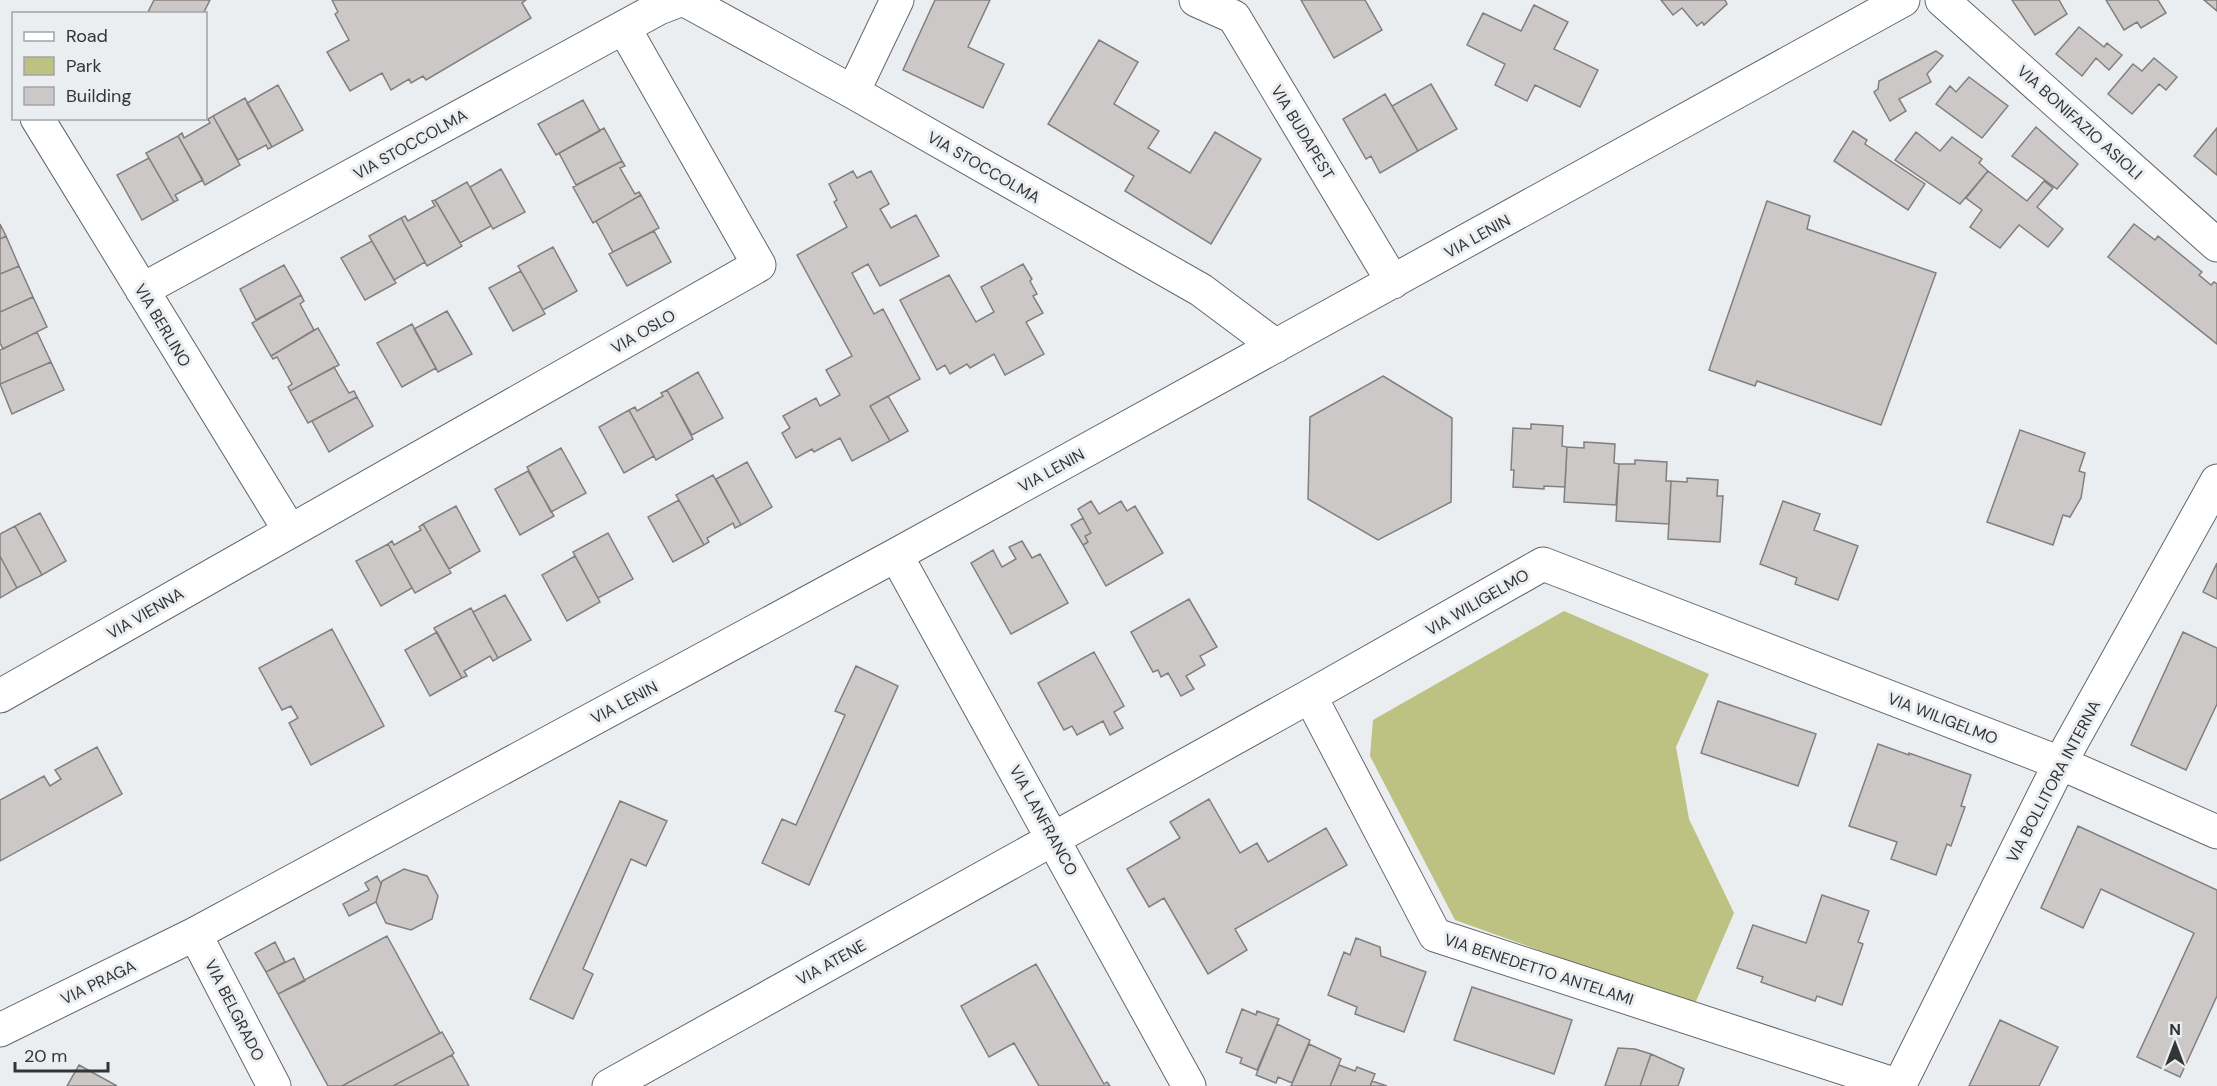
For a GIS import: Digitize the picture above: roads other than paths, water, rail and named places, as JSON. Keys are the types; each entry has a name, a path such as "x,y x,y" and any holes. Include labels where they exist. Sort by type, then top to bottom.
{"street":[{"name":"VIA STOCCOLMA","path":"142,290 658,8 680,0"},
{"name":"VIA STOCCOLMA","path":"685,0 853,92 1201,290 1276,346"},
{"path":"853,92 897,0"},
{"name":"VIA BUDAPEST","path":"1196,0 1234,17 1393,282"},
{"name":"VIA LENIN","path":"195,934 896,555 1904,0"},
{"name":"VIA BONIFAZIO ASIOLI","path":"1942,0 2217,245"},
{"name":"VIA OSLO","path":"290,531 759,265 624,28"},
{"name":"VIA BERLINO","path":"38,120 290,531"},
{"name":"VIA BOLLITORA INTERNA","path":"1899,1086 2060,763 2217,481"},
{"name":"VIA VIENNA","path":"0,696 290,531"},
{"name":"VIA LANFRANCO","path":"896,555 1189,1086"},
{"name":"VIA WILIGELMO","path":"1054,838 1543,564 2060,763"},
{"name":"VIA BENEDETTO ANTELAMI","path":"1310,696 1435,935 1899,1086"},
{"path":"2060,763 2217,832"},
{"name":"VIA ATENE","path":"609,1086 1054,838"},
{"name":"VIA PRAGA","path":"0,1030 195,934"},
{"name":"VIA BELGRADO","path":"195,934 274,1086"}]}
